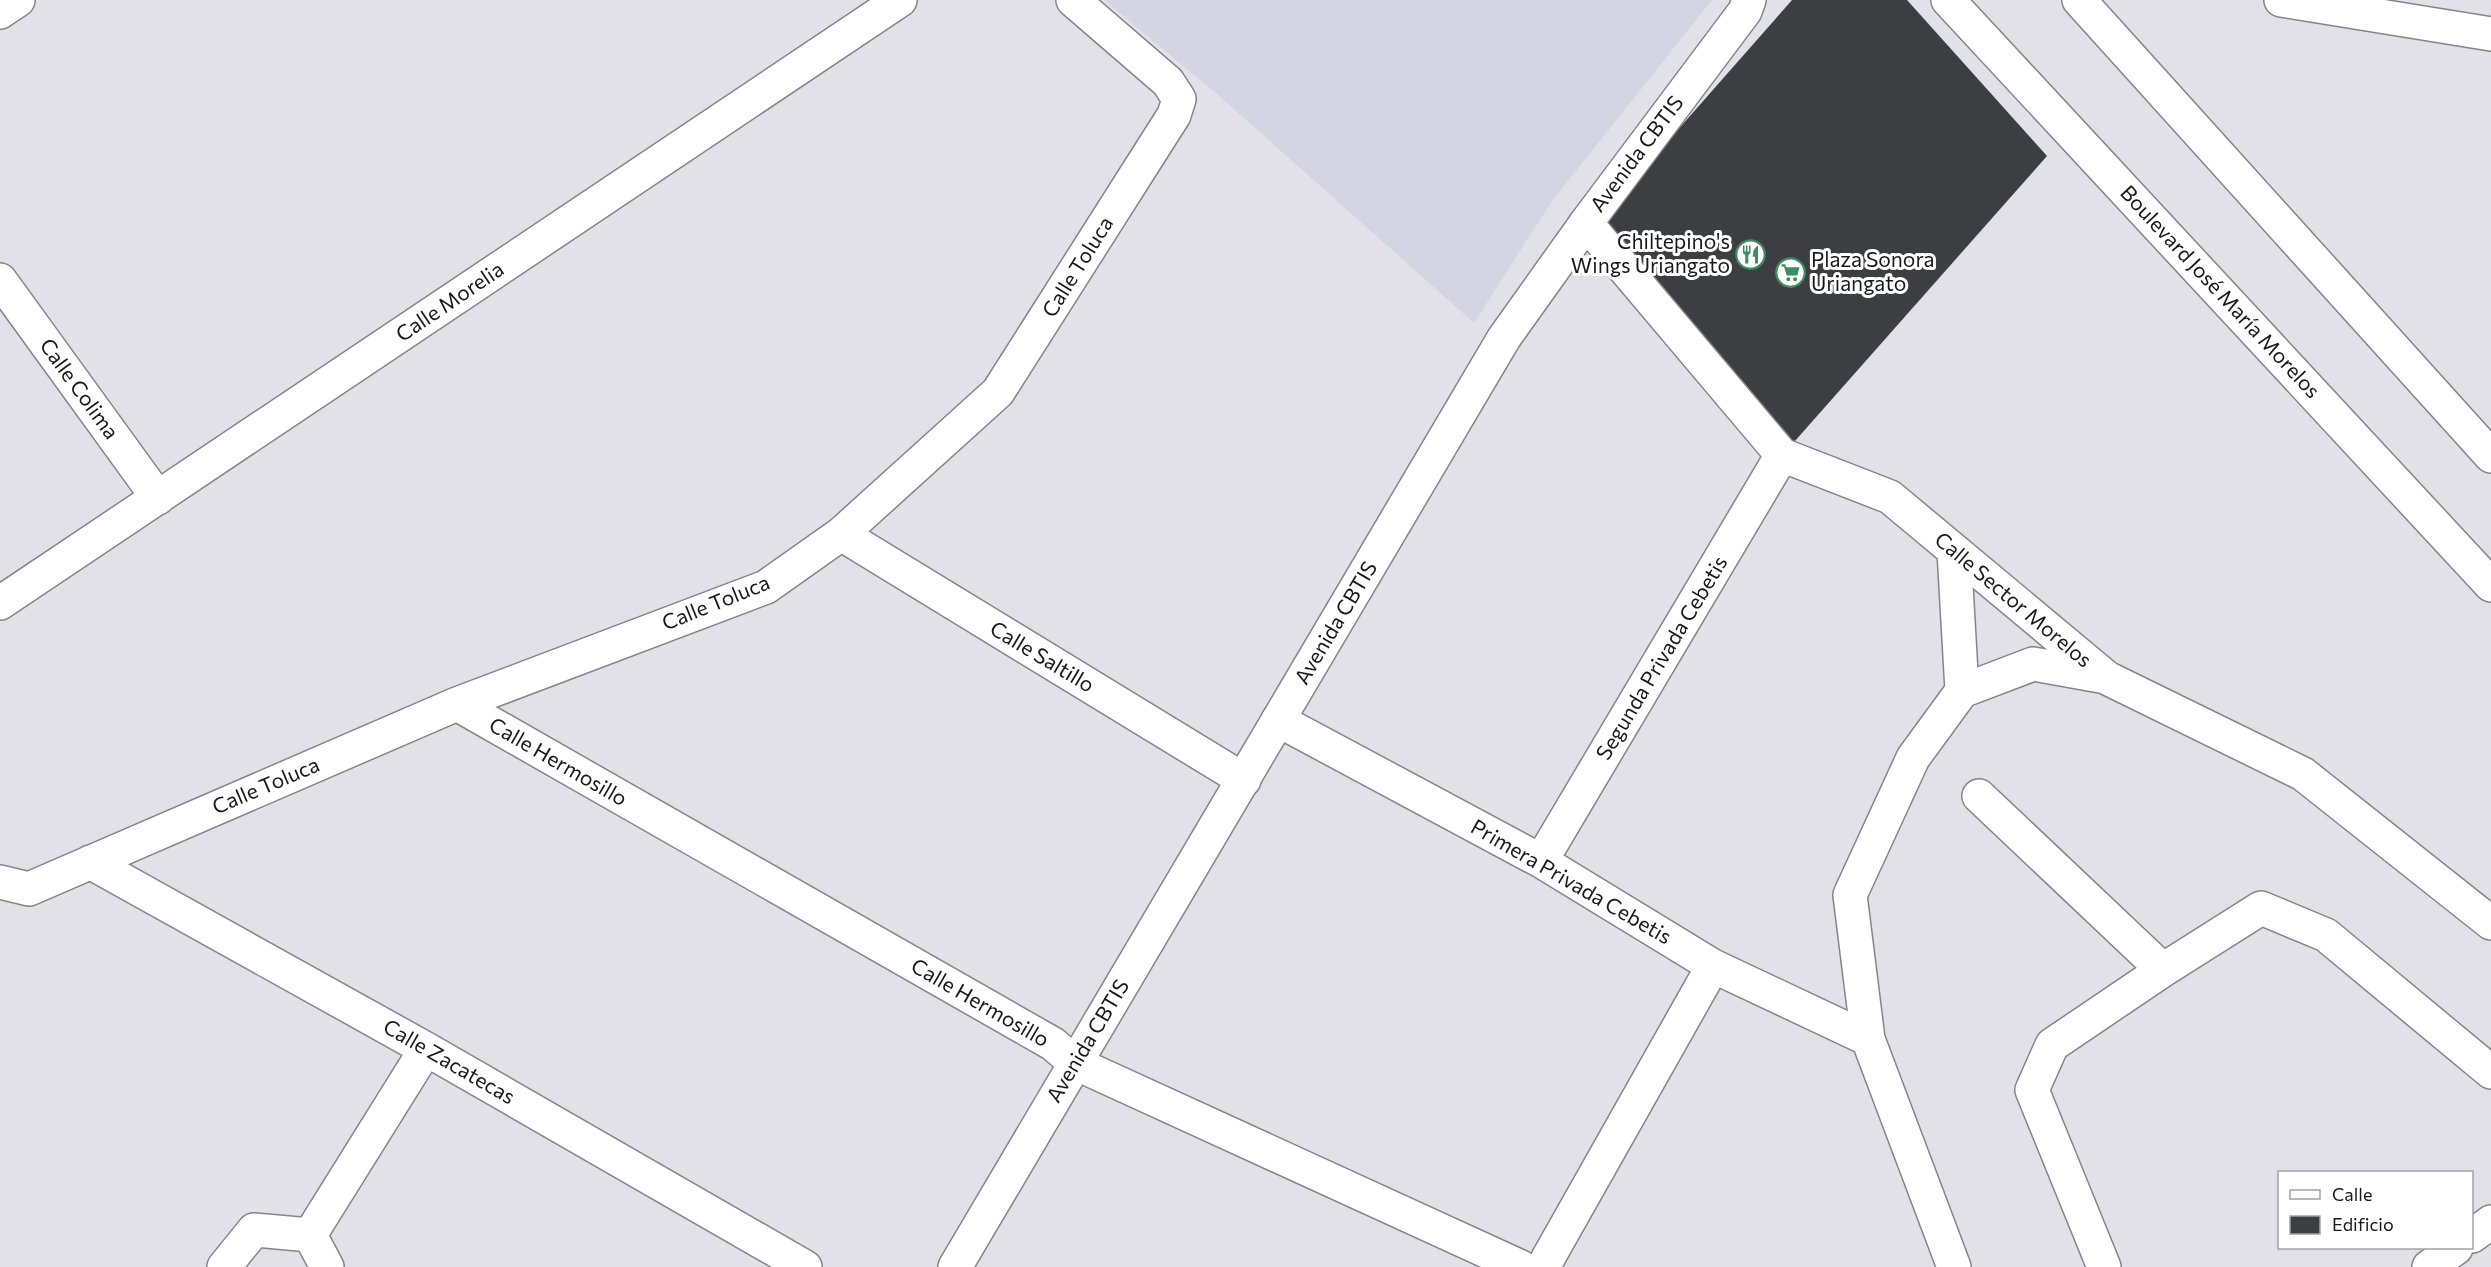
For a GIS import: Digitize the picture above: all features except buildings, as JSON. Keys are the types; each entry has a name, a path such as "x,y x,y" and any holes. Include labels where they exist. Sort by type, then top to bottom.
{"street":[{"path":"0,12 18,0"},
{"name":"Calle Morelia","path":"0,603 900,0"},
{"name":"Calle Toluca","path":"0,882 29,889 457,704 766,587 841,534 998,392 1174,115 1179,99 1168,82 1073,0"},
{"name":"Avenida CBTIS","path":"955,1267 1504,338 1744,10 1749,0"},
{"name":"Boulevard José María Morelos","path":"1948,0 2491,585"},
{"path":"2079,0 2491,456"},
{"path":"2282,0 2491,34"},
{"name":"Calle Sector Morelos","path":"1586,223 1782,455 1890,497 2107,678 2303,774 2491,923"},
{"name":"Calle Colima","path":"0,280 158,498"},
{"name":"Segunda Privada Cebetis","path":"1541,861 1782,455"},
{"name":"Calle Saltillo","path":"841,534 1244,780"},
{"path":"1954,551 1962,691"},
{"path":"1954,1267 1868,1039 1850,895 1913,758 1962,691 2033,664 2107,678"},
{"name":"Calle Hermosillo","path":"457,704 1043,1038 1075,1063 1521,1267"},
{"name":"Primera Privada Cebetis","path":"1278,720 1541,861 1713,966 1868,1039"},
{"path":"1979,796 2163,970"},
{"name":"Calle Zacatecas","path":"90,862 426,1048 805,1267"},
{"path":"2104,1267 2032,1090 2052,1045 2163,970 2261,908 2326,935 2491,1072"},
{"path":"1543,1267 1713,966"},
{"path":"310,1235 426,1048"},
{"path":"2473,1235 2491,1222"},
{"path":"224,1267 254,1230 310,1235"},
{"path":"310,1235 327,1267"},
{"path":"2429,1267 2455,1249"}],"shaded area":[{"path":"1104,0 1712,0 1552,201 1474,323 1218,95"}],"place":[{"name":"Chiltepino's Wings Uriangato","path":"1751,254"},
{"name":"Plaza Sonora Uriangato","path":"1790,272"}]}
